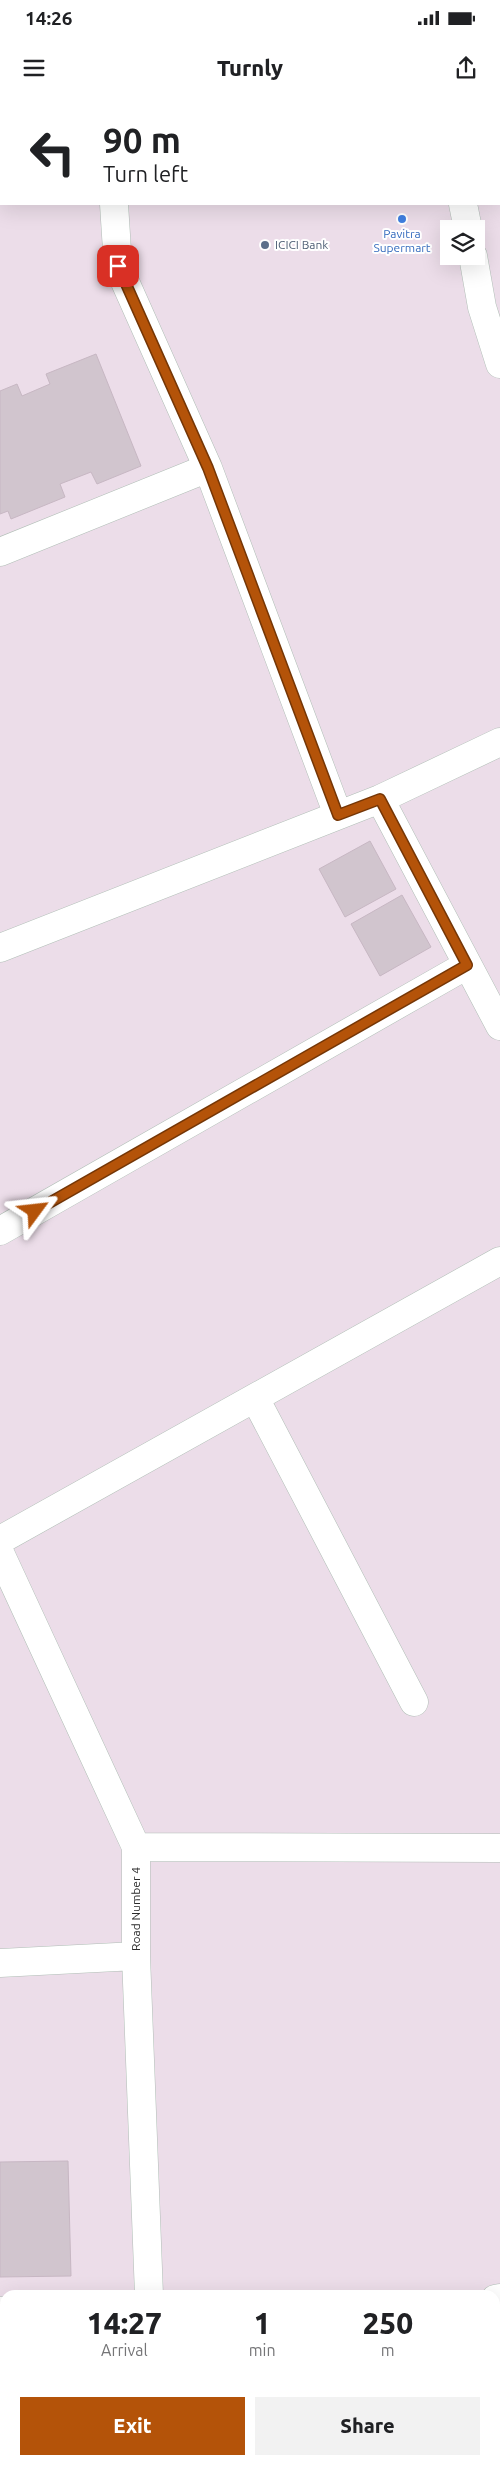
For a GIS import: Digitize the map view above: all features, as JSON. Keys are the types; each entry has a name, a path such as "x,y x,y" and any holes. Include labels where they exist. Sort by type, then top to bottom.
{"street":[{"path":"114,205 118,266 208,468 338,815"},
{"path":"464,205 467,220"},
{"path":"475,265 482,307 499,360"},
{"path":"0,552 208,468"},
{"path":"0,948 380,799 500,742"},
{"path":"380,799 500,1026"},
{"path":"0,1231 467,965"},
{"path":"0,1540 500,1262"},
{"path":"255,1398 414,1702"},
{"name":"Road Number 4","path":"0,1553 136,1847 136,1956 149,2290"},
{"path":"136,1847 500,1848"},
{"path":"0,1963 136,1956"}],"building":[{"path":"96,354 141,466 97,484 91,472 60,484 65,497 11,519 8,511 0,514 0,391 17,384 22,396 50,384 46,374"},
{"path":"370,841 396,889 345,917 319,869"},
{"path":"402,895 431,947 380,976 351,924"},
{"path":"68,2161 71,2276 0,2277 0,2162"}],"place":[{"name":"Pavitra Supermart","path":"402,219"},
{"name":"ICICI Bank","path":"265,245"}],"route":[{"path":"35,1211 467,965 380,799 338,815 208,468 118,266"}]}
